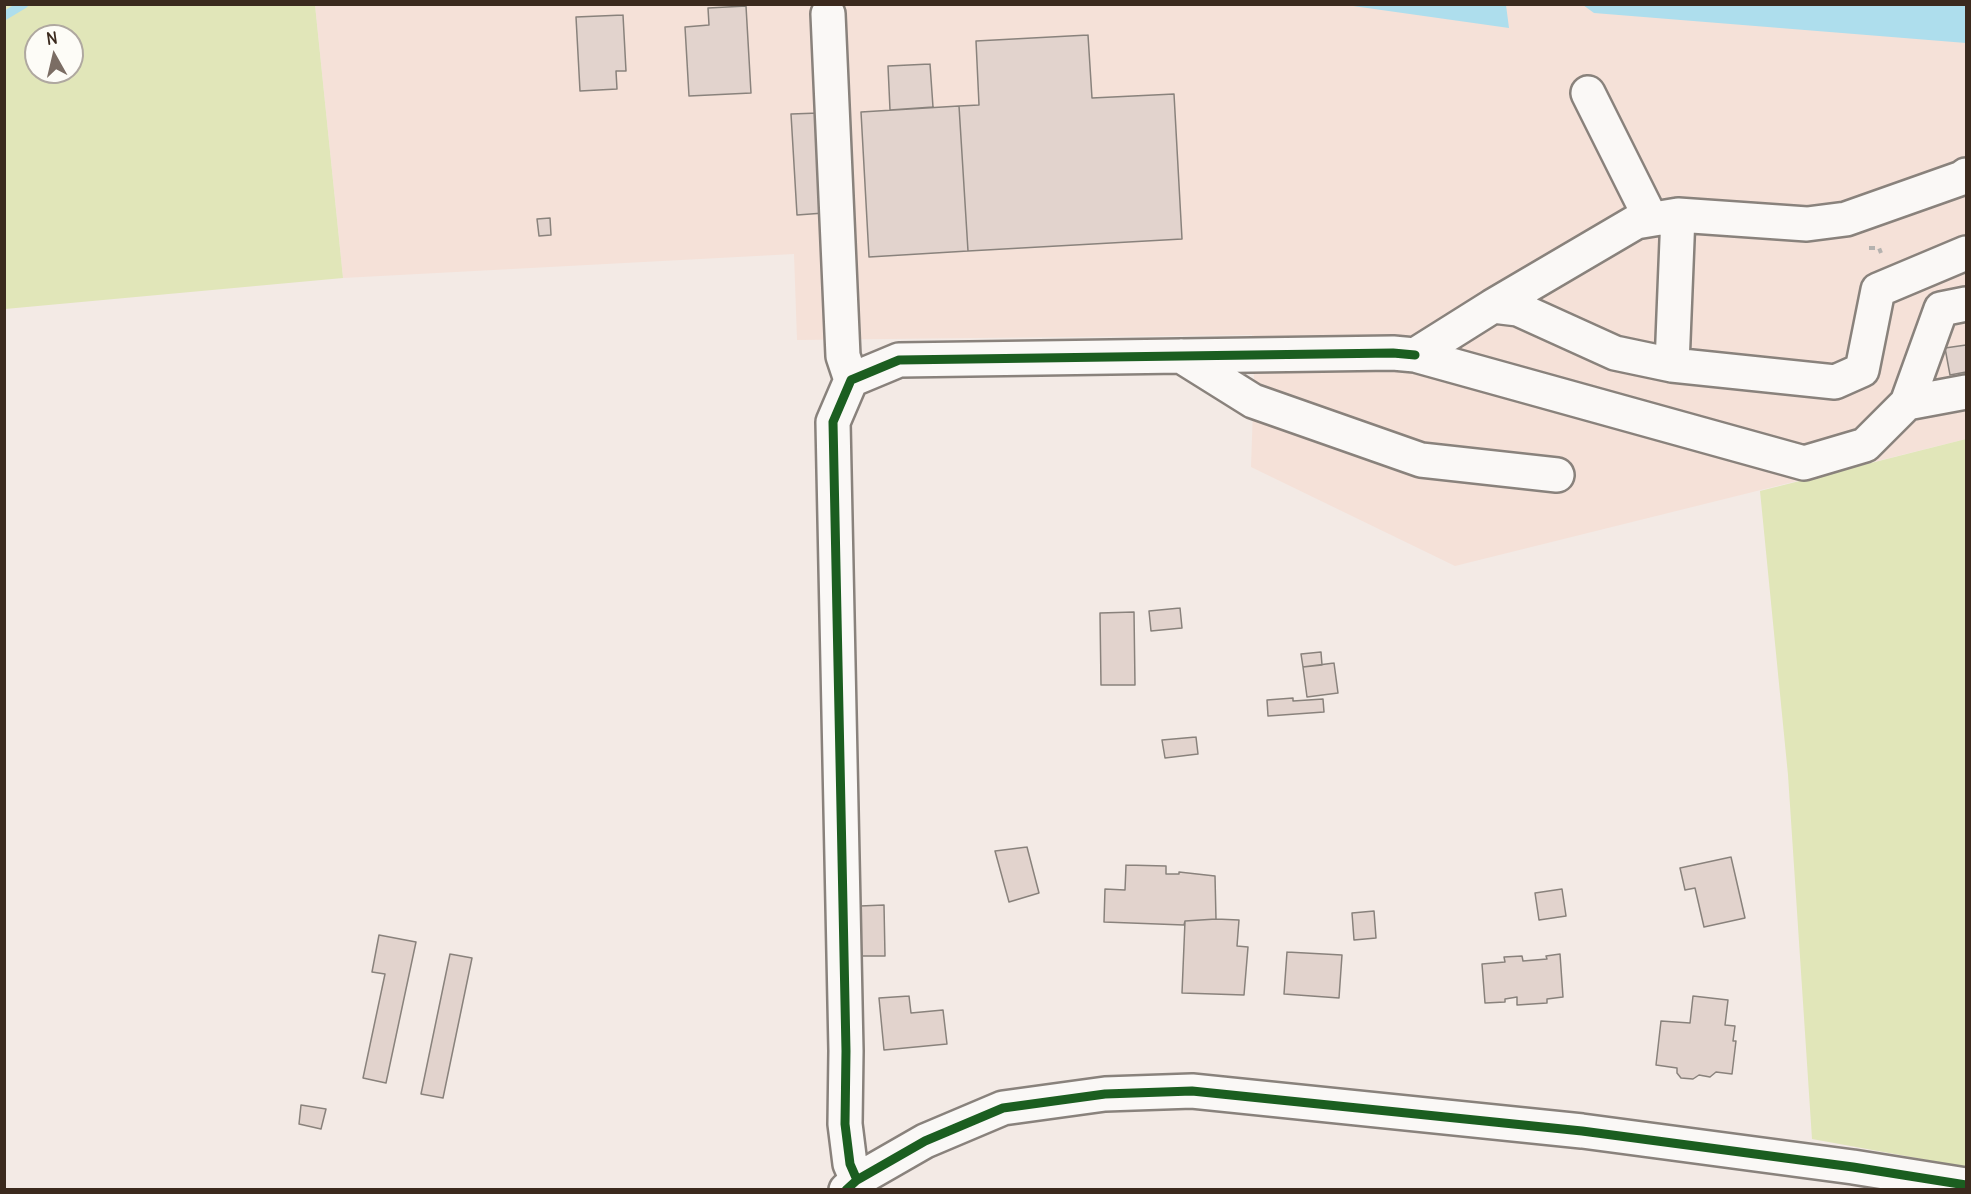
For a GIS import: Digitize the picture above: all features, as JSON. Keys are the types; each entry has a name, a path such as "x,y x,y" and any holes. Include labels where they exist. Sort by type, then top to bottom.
{"street":[{"path":"828,14 843,356 851,380 833,422 846,1051 845,1124 851,1185 925,1141 1003,1108 1105,1094 1192,1091 1582,1131 1853,1167 1966,1185"},
{"path":"1588,93 1665,217 1671,365"},
{"path":"1415,355 1636,222 1665,217 1807,225 1846,219 1966,175"},
{"path":"1493,306 1518,309 1615,353 1671,365 1835,382 1862,370 1878,290 1966,253"},
{"path":"851,380 898,360 1393,353 1415,355 1472,370 1804,463 1865,446 1907,403 1941,309 1966,303"},
{"path":"1466,323 1472,370"},
{"path":"1181,356 1253,401 1421,460 1557,475"},
{"path":"1907,403 1966,392"}],"shaded area":[{"path":"315,5 1966,5 1966,439 1455,566 1251,467 1254,379 1252,335 797,340 794,254 343,278"}],"green space":[{"path":"5,4 315,5 343,278 5,309"},
{"path":"1966,439 1966,1167 1812,1139 1788,775 1760,491"}],"water":[{"path":"1346,5 1506,5 1509,28"},
{"path":"1583,5 1966,5 1966,43 1594,13"}],"building":[{"path":"746,6 751,93 689,96 685,27 709,25 708,8"},
{"path":"623,15 626,71 616,71 617,89 580,91 576,17"},
{"path":"1088,35 1092,98 1174,94 1182,239 968,251 959,106 979,105 976,41"},
{"path":"930,64 933,107 890,110 888,66"},
{"path":"959,106 968,251 869,257 861,112"},
{"path":"819,113 824,213 797,215 791,114"},
{"path":"550,218 551,235 539,236 537,219"},
{"path":"1966,345 1966,372 1950,375 1945,348"},
{"path":"1180,608 1182,628 1151,631 1149,611"},
{"path":"1134,612 1135,685 1101,685 1100,613"},
{"path":"1321,652 1322,665 1303,667 1301,654"},
{"path":"1334,663 1338,693 1307,697 1303,667"},
{"path":"1293,698 1293,701 1323,699 1324,712 1268,716 1267,700"},
{"path":"1196,737 1198,754 1165,758 1162,740"},
{"path":"1027,847 1039,893 1009,902 995,851"},
{"path":"1731,857 1745,918 1704,927 1695,888 1685,890 1680,868"},
{"path":"1126,865 1166,866 1166,874 1179,874 1179,872 1215,876 1216,919 1185,921 1184,925 1104,922 1105,889 1125,890"},
{"path":"1562,889 1566,916 1539,920 1535,893"},
{"path":"884,905 885,956 861,956 860,906"},
{"path":"1374,911 1376,938 1354,940 1352,913"},
{"path":"1239,920 1237,946 1248,947 1244,995 1182,993 1185,921"},
{"path":"379,935 416,942 386,1083 363,1078 385,974 372,972"},
{"path":"1287,952 1342,955 1339,998 1284,994"},
{"path":"450,954 472,958 443,1098 421,1094"},
{"path":"1560,954 1563,997 1547,999 1547,1003 1517,1005 1517,997 1505,999 1505,1002 1485,1003 1482,964 1505,962 1504,957 1522,956 1523,961 1547,959 1546,956"},
{"path":"909,996 911,1013 943,1010 947,1044 884,1050 879,998"},
{"path":"1693,996 1728,1000 1725,1025 1735,1026 1733,1041 1736,1041 1732,1074 1716,1072 1710,1077 1699,1075 1693,1079 1681,1078 1677,1073 1677,1068 1656,1065 1661,1021 1690,1023"},
{"path":"301,1105 326,1109 321,1129 299,1124"}],"waterway":[{"path":"4,16 24,4"}],"cycle path":[{"path":"857,1180 850,1164 845,1124 846,1051 833,422 851,380 899,360 1393,353 1415,355"},
{"path":"846,1190 857,1180 925,1141 1003,1108 1105,1094 1192,1091 1582,1131 1853,1167 1966,1185"}]}
